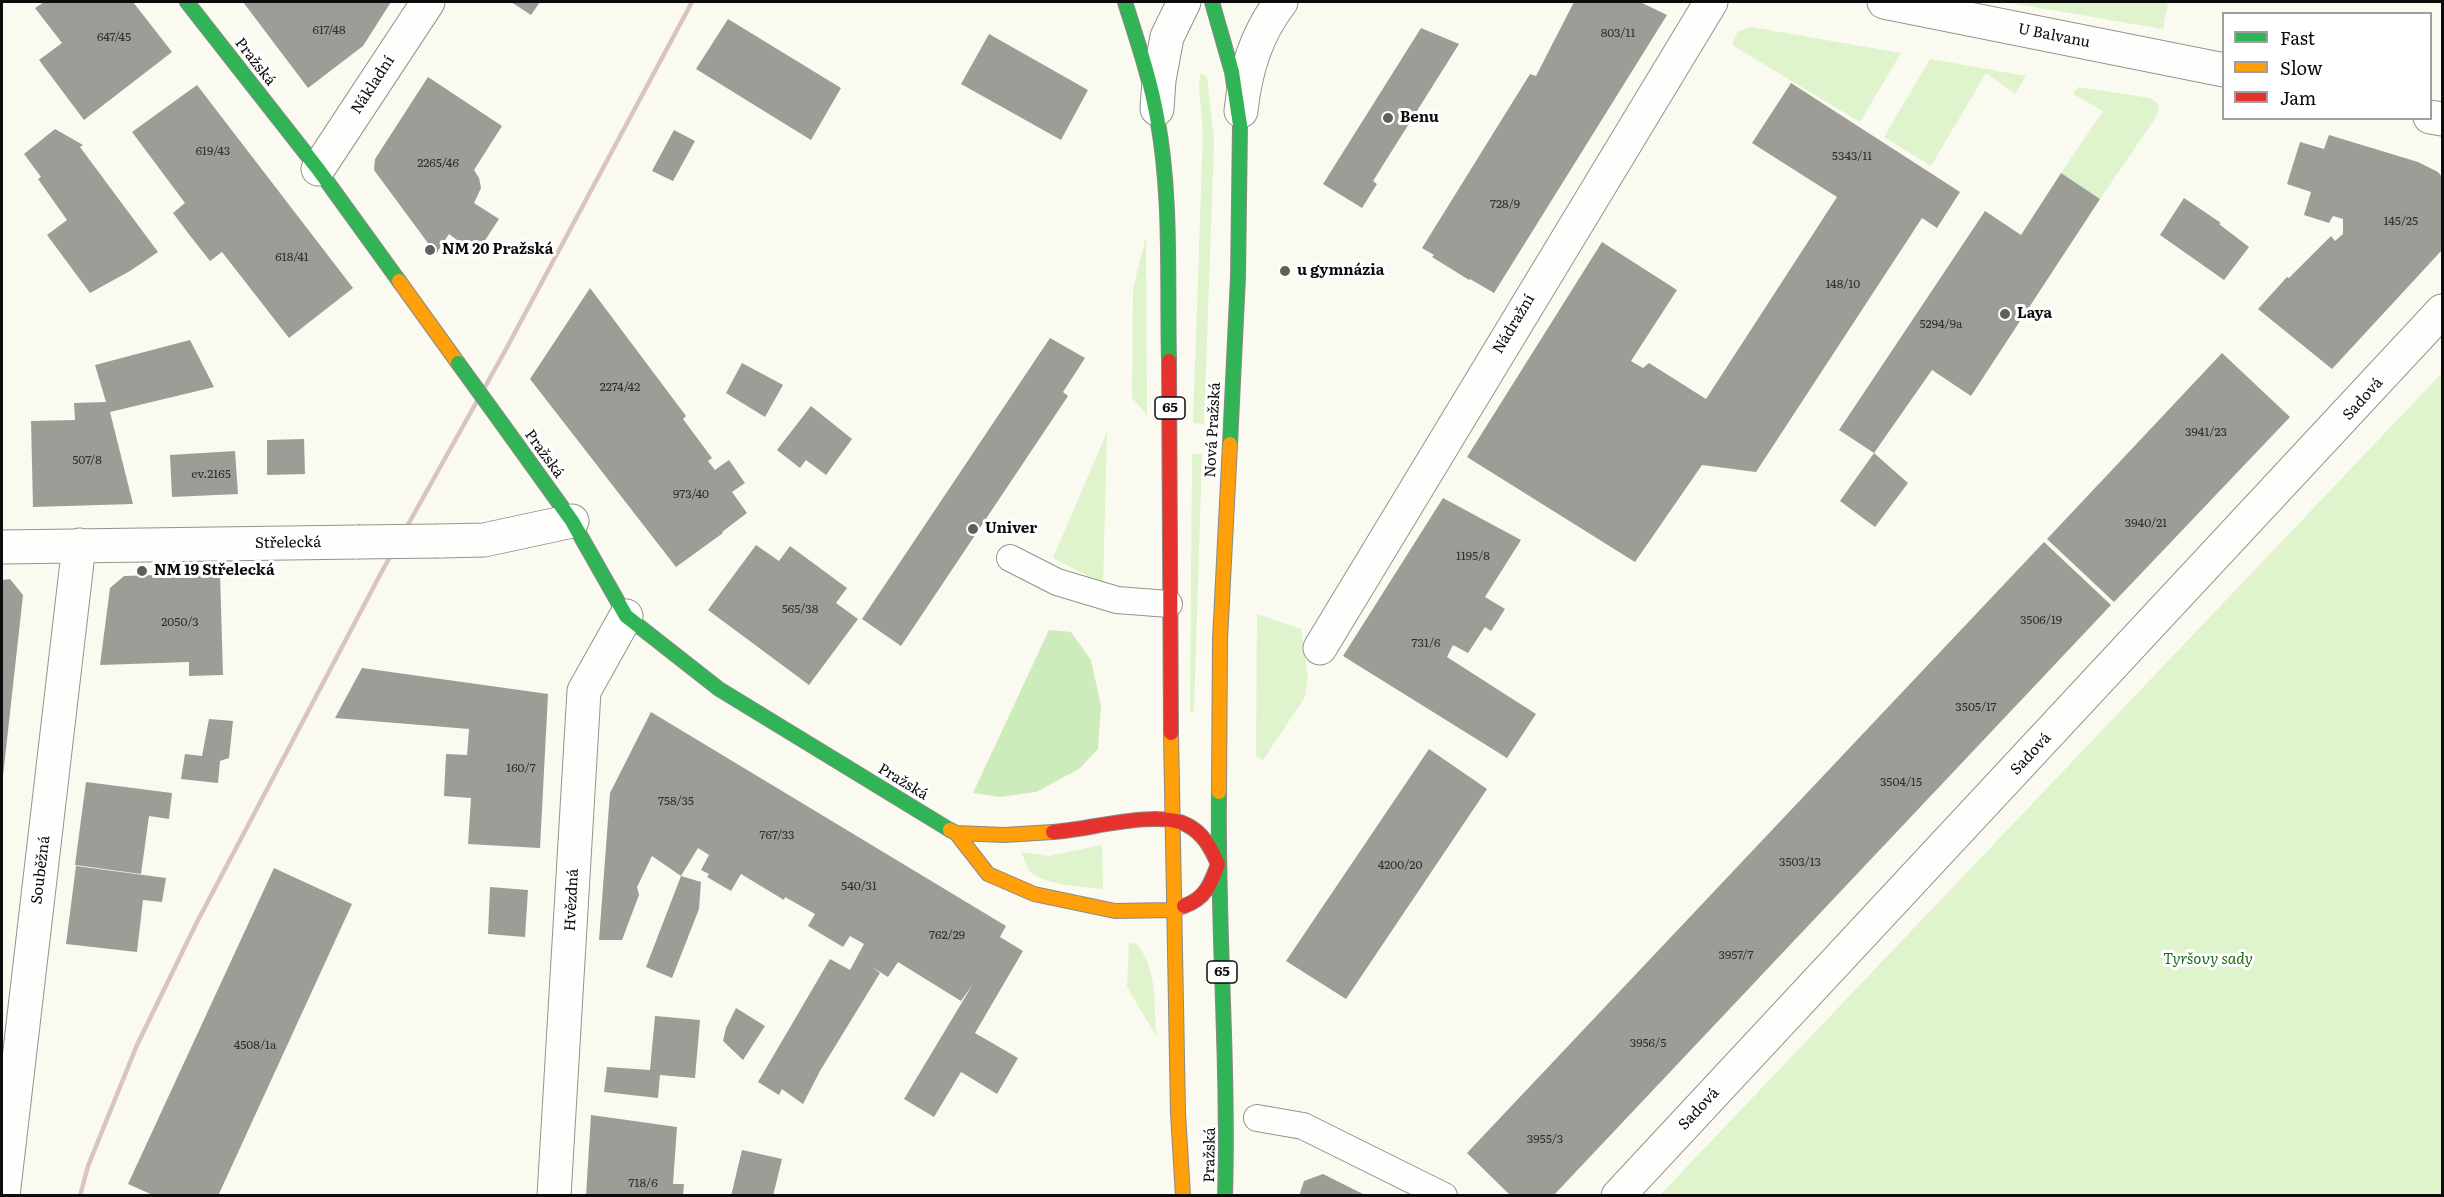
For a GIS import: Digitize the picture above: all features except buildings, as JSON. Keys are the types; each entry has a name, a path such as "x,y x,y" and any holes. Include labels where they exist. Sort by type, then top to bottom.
{"main road":[{"name":"Pražská","path":"187,2 318,169 572,521 626,616 719,689 956,833 988,874 1034,894 1115,910 1139,912 1173,910 1188,905 1202,896 1215,876 1218,864"},
{"name":"65","path":"1125,2 1143,58 1157,118 1165,183 1171,438 1169,604 1172,819"},
{"name":"Nová Pražská","path":"1212,2 1232,72 1240,125 1238,277 1220,640 1218,864"},
{"name":"Pražská","path":"1172,819 1178,1113 1183,1196"},
{"name":"Pražská","path":"956,833 1004,835 1072,831 1115,823 1172,819 1188,825 1201,835 1211,848 1218,864 1227,1119 1225,1196"}],"street":[{"name":"Nákladní","path":"318,169 428,2"},
{"path":"1157,118 1159,80 1166,45 1184,2"},
{"path":"1240,125 1244,86 1251,57 1263,31 1281,2"},
{"name":"Nádražní","path":"1320,648 1711,2"},
{"name":"U Balvanu","path":"1884,2 2222,70"},
{"name":"Sadová","path":"1618,1196 2348,415 2442,311"},
{"name":"Střelecká","path":"2,547 484,540 572,521"},
{"name":"Souběžná","path":"3,1196 79,545"},
{"name":"Hvězdná","path":"554,1196 584,691 626,616"}],"lane":[{"path":"1010,558 1057,582 1117,600 1169,604"},
{"path":"1257,1118 1303,1126 1444,1196"}],"green space":[{"path":"2004,2 2165,2 2168,4 2163,29"},
{"path":"1751,27 1901,53 1860,122 1732,45 1738,31"},
{"path":"1930,59 2026,76 2015,94 1986,73 1931,166 1884,137"},
{"path":"1200,73 1207,77 1214,142 1204,424 1193,423 1203,133"},
{"path":"2078,87 2150,98 2157,103 2159,109 2154,120 2100,199 2061,173 2103,111 2073,94"},
{"path":"1146,236 1147,415 1132,398 1133,289"},
{"name":"Tyršovy sady","path":"2442,373 2442,1195 1660,1195"},
{"path":"1107,432 1103,584 1053,558"},
{"path":"1192,454 1202,454 1194,711 1190,712"},
{"path":"1257,614 1301,629 1308,678 1305,697 1263,760 1256,756"},
{"path":"1049,630 1071,632 1091,660 1101,706 1098,749 1079,769 1036,792 1000,797 973,793"},
{"path":"1102,845 1103,889 1043,879 1029,870 1021,852 1048,856"},
{"path":"1129,943 1137,944 1149,966 1154,988 1156,1036 1127,987"}],"railway":[{"path":"80,1196 88,1166 137,1045 196,924 381,573 505,351 692,2"}],"traffic: fast":[{"path":"187,2 318,169 399,281"},
{"path":"1125,2 1151,88 1162,147 1167,208 1169,361"},
{"path":"1212,2 1232,72 1240,125 1238,277 1230,444"},
{"path":"458,363 503,425"},
{"path":"503,425 572,521 626,616 719,689 950,830"},
{"path":"1219,792 1225,1196"}],"traffic: slow":[{"path":"399,281 458,363"},
{"path":"1219,792 1220,640 1230,444"},
{"path":"1171,733 1178,1113 1183,1196"},
{"path":"950,830 956,833 988,874 1034,894 1115,911 1173,910 1184,906"},
{"path":"956,833 1004,835 1053,832"}],"traffic: jam":[{"path":"1169,361 1171,733"},
{"path":"1053,832 1158,819 1187,825 1198,832 1206,842 1218,864 1213,878 1202,895 1184,906"}],"place":[{"name":"Benu","path":"1388,118"},
{"name":"NM 20 Pražská","path":"430,250"},
{"name":"u gymnázia","path":"1285,271"},
{"name":"Laya","path":"2005,314"},
{"name":"Univer","path":"973,529"},
{"name":"NM 19 Střelecká","path":"142,571"}]}
